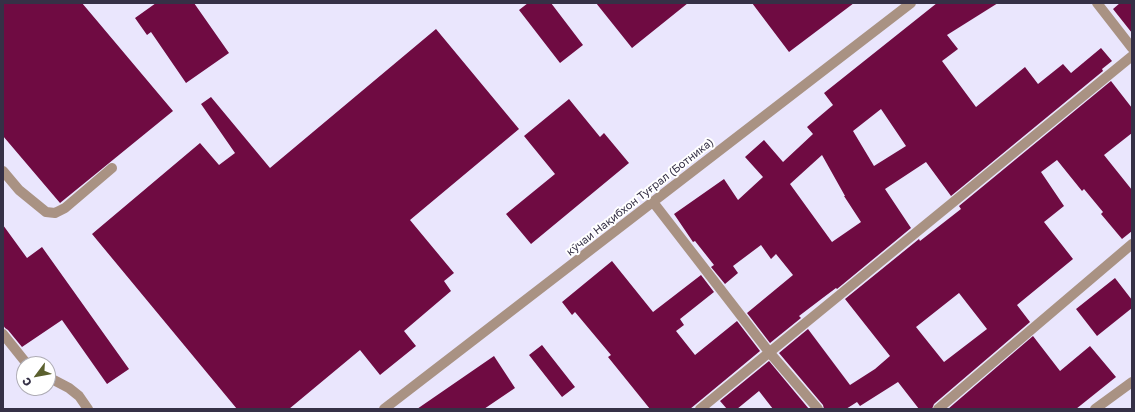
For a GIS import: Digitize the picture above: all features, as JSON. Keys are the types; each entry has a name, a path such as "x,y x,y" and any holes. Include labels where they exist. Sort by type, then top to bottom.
{"street":[{"name":"кӯчаи Нақибхон Туғрал (Ботника)","path":"384,409 911,3"},
{"path":"1097,3 1132,48"},
{"path":"700,409 1132,56"},
{"path":"3,171 19,190 46,212 55,213 65,208 112,168"},
{"path":"653,202 769,352 818,409"},
{"path":"938,409 1132,244"},
{"path":"3,334 21,356"},
{"path":"56,381 69,388 79,396 88,409"},
{"path":"1095,409 1132,382"}],"building":[{"path":"3,3 82,3 173,111 60,203 3,136"},
{"path":"156,3 194,3 229,53 186,83 151,32 147,35 135,18"},
{"path":"528,3 551,3 583,45 560,63 519,10"},
{"path":"596,3 688,3 632,48"},
{"path":"752,3 854,3 789,52"},
{"path":"937,3 998,3 947,35 958,49 942,61 976,107 1025,67 1038,84 1063,64 1071,73 1101,48 1112,61 1102,69 1103,71 951,196 926,162 885,189 911,228 837,289 836,288 799,316 801,318 770,343 747,313 793,275 776,254 771,259 761,245 733,266 738,273 725,284 711,267 714,265 695,241 693,242 674,214 724,179 738,200 763,177 745,157 764,140 783,162 813,134 807,127 833,105 824,93","holes":["881,109 906,146 874,166 853,131","822,155 844,196 861,222 832,242 790,184"]},
{"path":"1120,3 1132,3 1132,33 1113,9"},
{"path":"436,29 519,129 410,220 454,273 444,281 451,291 404,331 416,346 380,375 360,350 289,409 237,409 92,234 200,143 219,165 235,153 201,104 211,97 270,168"},
{"path":"1111,81 1132,108 1132,133 1104,155 1132,190 1132,231 1122,239 1101,214 1103,212 1084,189 1082,191 1057,160 1041,172 1064,206 1044,222 1073,259 1017,305 1030,322 934,404 932,409 919,409 898,382 860,406 857,402 846,409 824,409 823,405 779,353 808,329 850,385 875,369 890,356 845,299 919,239 920,241 961,209 959,206","holes":["959,293 987,329 944,362 916,327"]},
{"path":"569,99 600,137 604,133 629,163 531,244 506,214 555,174 524,136"},
{"path":"3,225 27,258 42,247 129,369 107,384 62,320 22,347 5,328 3,325"},
{"path":"612,261 653,312 701,275 714,292 680,319 684,325 676,331 695,355 737,321 760,351 690,409 650,409 608,357 611,355 575,312 572,315 562,302"},
{"path":"1115,278 1132,300 1132,308 1097,336 1076,309"},
{"path":"1033,336 1060,371 1090,346 1116,377 1076,409 948,409"},
{"path":"542,345 575,387 562,397 529,355"},
{"path":"494,356 515,388 484,409 417,409"},
{"path":"769,361 809,409 773,409 759,391 737,409 727,409 720,401"}]}
